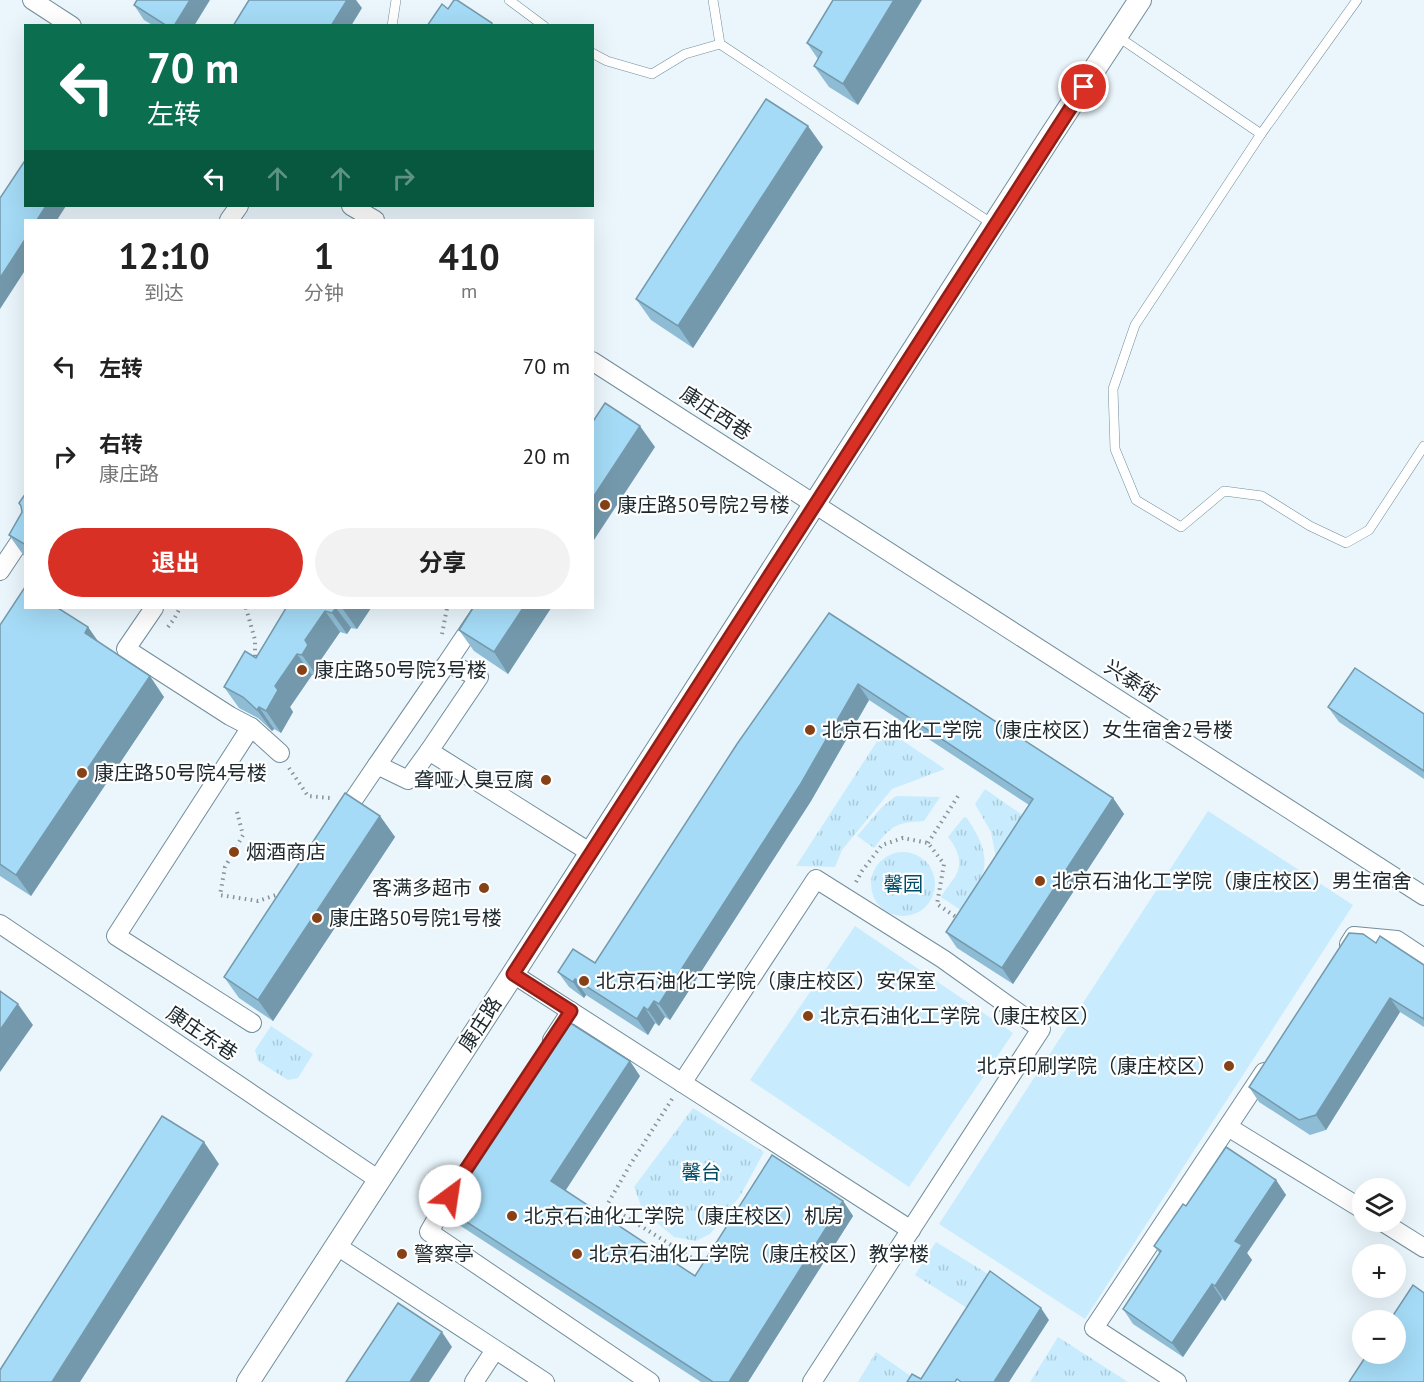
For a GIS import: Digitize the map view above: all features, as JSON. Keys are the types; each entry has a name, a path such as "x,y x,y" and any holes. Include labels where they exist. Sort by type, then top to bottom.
{"street":[{"path":"32,0 69,24"},
{"name":"康庄路","path":"248,1382 1140,0"},
{"path":"353,207 373,219"},
{"name":"康庄西巷","path":"594,362 815,504"},
{"name":"兴泰街","path":"815,504 1424,896"},
{"path":"0,571 24,535"},
{"path":"153,609 126,649 251,727 280,753"},
{"path":"334,830 483,609"},
{"path":"377,765 408,780 429,751 479,677 447,663"},
{"path":"251,727 116,936 252,1023"},
{"path":"429,751 591,853"},
{"path":"682,1083 816,879 943,959 1041,1029 812,1382"},
{"name":"康庄东巷","path":"0,924 379,1180"},
{"path":"1341,955 1354,936 1397,939 1424,958"},
{"path":"513,974 911,1230"},
{"path":"545,1050 571,1011"},
{"path":"1177,1382 1094,1328 1272,1060"},
{"path":"1228,1126 1352,1203"},
{"path":"461,1177 429,1232 650,1382"},
{"path":"1399,1232 1424,1248"},
{"path":"337,1246 545,1382"},
{"path":"474,1382 495,1350"}],"lane":[{"path":"393,24 396,0"},
{"path":"509,0 541,24"},
{"path":"713,0 720,44 994,225"},
{"path":"1357,0 1261,134 1135,325 1113,389 1116,449 1136,500 1181,527 1224,491 1262,496 1310,526 1346,543 1369,530 1424,446"},
{"path":"1117,36 1261,134"},
{"path":"594,54 652,74 685,54 720,44"}],"path":[{"path":"246,609 255,640 255,665"},
{"path":"280,753 308,796 336,799 357,794"},
{"path":"928,843 960,793"},
{"path":"237,812 243,836 225,867 220,896 258,901 291,890"},
{"path":"847,898 862,871 882,845 903,838 928,843 944,864 937,904 962,921"},
{"path":"682,1083 607,1205 692,1258 708,1260 714,1251"}],"green space":[{"path":"885,729 945,769 892,789 842,850 835,867 796,866"},
{"path":"985,789 1034,823 996,858 991,832 975,804"},
{"path":"896,796 940,797 924,821 900,824 885,834 874,848 857,836 882,807"},
{"path":"1208,811 1353,905 1085,1319 939,1224"},
{"path":"964,817 976,832 981,844 984,866 978,886 962,911 941,897 958,872 959,866 957,851 948,837"},
{"name":"馨园","path":"897,852 909,852 926,861 933,872 935,884 933,896 926,907 909,916 897,916 885,911 876,902 871,890 871,878 876,866 885,857"},
{"path":"855,926 1013,1033 909,1187 750,1080"},
{"path":"271,1026 313,1054 298,1078 288,1080 258,1061 255,1050"},
{"name":"馨台","path":"693,1108 764,1152 740,1196 710,1234 696,1241 674,1237 643,1211 634,1187"},
{"path":"936,1242 988,1274 967,1308 915,1275"},
{"path":"1058,1337 1128,1382 1030,1382"},
{"path":"876,1352 912,1377 909,1382 858,1382"}],"building":[{"path":"137,0 190,0 175,24 164,24 134,5"},
{"path":"249,0 347,0 332,24 234,24"},
{"path":"454,0 457,0 492,23 428,24 442,4 448,9"},
{"path":"833,0 894,0 843,84 814,66 822,52 807,43"},
{"path":"766,99 808,126 678,326 636,299"},
{"path":"24,162 24,207 45,207 38,219 24,219 24,241 0,278 0,198"},
{"path":"605,403 640,426 594,496 594,420"},
{"path":"24,496 24,544 9,535 22,512 19,503"},
{"path":"24,589 24,609 60,609 88,627 85,633 150,676 16,875 0,864 0,625"},
{"path":"285,609 335,609 332,613 325,611 305,640 308,645 302,655 297,654 275,686 278,690 266,711 259,707 257,710 243,697 224,687 245,651 256,658"},
{"path":"472,609 522,609 494,652 459,630"},
{"path":"829,613 1113,798 1002,968 946,932 1033,799 858,684 800,785 659,1004 654,1001 648,1010 644,1007 637,1019 575,979 573,982 558,972 573,949 595,963 737,744"},
{"path":"1355,668 1424,714 1424,771 1328,707"},
{"path":"345,793 380,816 258,1000 224,977"},
{"path":"1349,933 1363,934 1376,943 1380,936 1424,965 1424,1019 1390,998 1316,1115 1299,1120 1249,1087"},
{"path":"0,991 18,1004 0,1030"},
{"path":"561,1017 630,1061 551,1181 695,1276 772,1155 843,1201 729,1382 713,1382 439,1204 460,1168"},
{"path":"162,1116 204,1142 52,1382 0,1382 0,1370"},
{"path":"1226,1147 1276,1180 1235,1241 1242,1245 1215,1286 1212,1284 1172,1343 1123,1309 1161,1251 1154,1246 1183,1204 1186,1206"},
{"path":"990,1271 1041,1308 994,1382 961,1382 957,1379 955,1382 907,1382 912,1374 921,1379"},
{"path":"1413,1285 1424,1293 1424,1382 1349,1382 1361,1364 1406,1364 1406,1310 1397,1310"},
{"path":"398,1303 442,1332 410,1382 346,1382"}],"place":[{"name":"康庄路50号院2号楼","path":"605,505"},
{"name":"康庄路50号院3号楼","path":"302,670"},
{"name":"北京石油化工学院（康庄校区）女生宿舍2号楼","path":"810,730"},
{"name":"康庄路50号院4号楼","path":"82,773"},
{"name":"聋哑人臭豆腐","path":"546,780"},
{"name":"烟酒商店","path":"234,852"},
{"name":"北京石油化工学院（康庄校区）男生宿舍","path":"1040,881"},
{"name":"客满多超市","path":"484,888"},
{"name":"康庄路50号院1号楼","path":"317,918"},
{"name":"北京石油化工学院（康庄校区）安保室","path":"584,981"},
{"name":"北京石油化工学院（康庄校区）","path":"808,1016"},
{"name":"北京印刷学院（康庄校区）","path":"1229,1066"},
{"name":"北京石油化工学院（康庄校区）机房","path":"512,1216"},
{"name":"警察亭","path":"402,1254"},
{"name":"北京石油化工学院（康庄校区）教学楼","path":"577,1254"}],"route":[{"path":"450,1196 571,1011 513,974 1084,87"}]}
